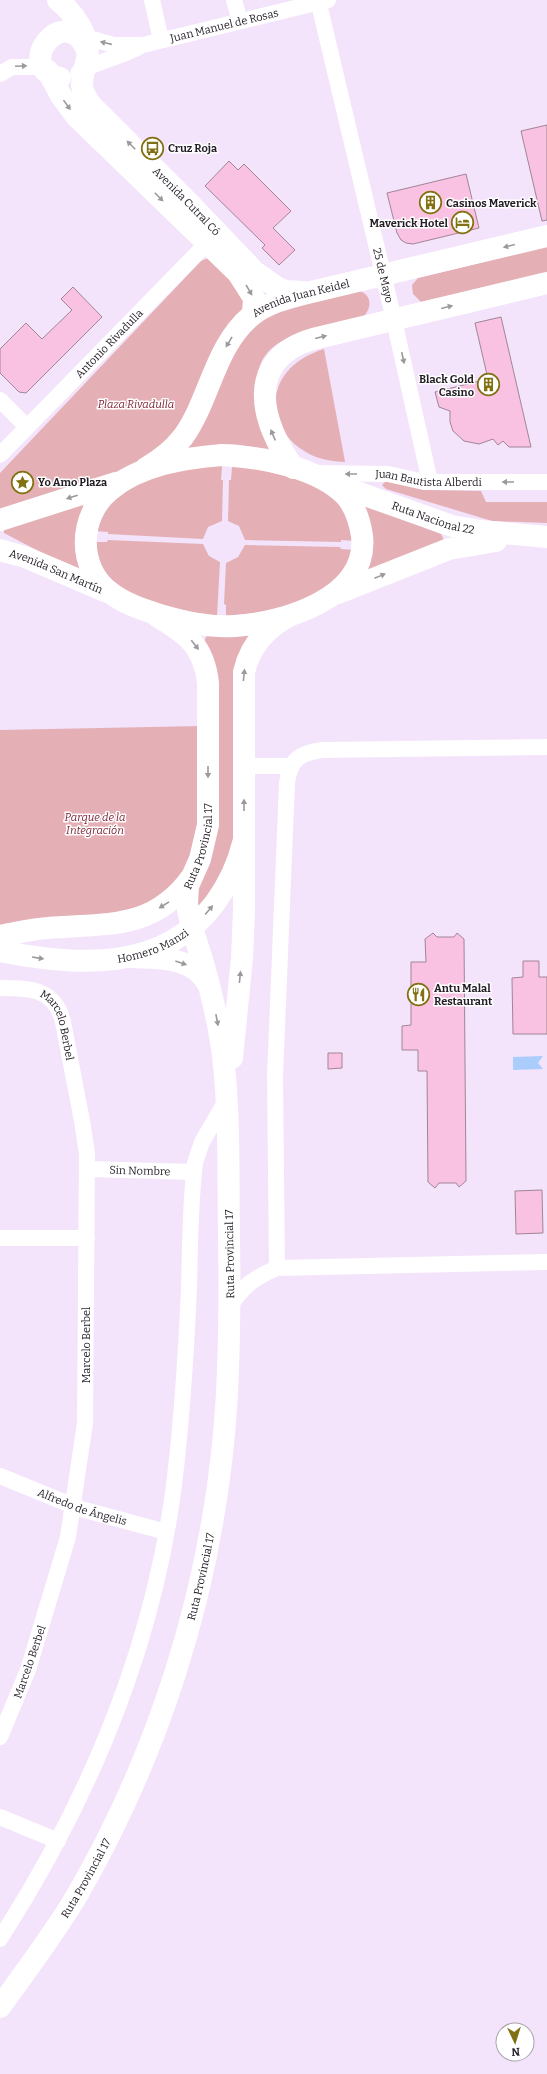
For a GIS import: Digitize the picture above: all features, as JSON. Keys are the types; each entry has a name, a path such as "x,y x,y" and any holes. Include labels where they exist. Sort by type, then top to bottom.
{"main road":[{"name":"Avenida Cutral Có","path":"47,0 51,14 47,38 40,55 61,96 76,116 180,218 213,238 267,282 286,291 306,293"},
{"name":"Avenida Cutral Có","path":"58,0 71,12 80,24 82,90 92,106 213,238 254,298 253,314"},
{"path":"46,69 58,77 65,78 81,54 58,33 47,38"},
{"name":"Avenida Juan Keidel","path":"129,477 164,457 182,438 196,415 227,344 238,329 253,314 284,299 306,293 384,276 547,236"},
{"path":"332,596 346,583 357,567 362,548 361,527 353,506 346,497 309,474 277,444 267,414 265,385 273,364 284,352 297,344 547,283"},
{"name":"Ruta Nacional 22","path":"129,477 174,461 222,455 258,459 309,474 452,526 481,531 547,537"},
{"path":"0,520 129,477"},
{"path":"112,594 95,577 90,567 85,544 86,531 89,519 101,499 129,477"},
{"name":"Ruta Nacional 22","path":"292,614 332,596 449,549 480,543 547,537"},
{"name":"Avenida San Martín","path":"0,550 25,557 153,613"},
{"path":"153,613 187,622 220,626 248,624 292,614"},
{"name":"Ruta Provincial 17","path":"0,2007 55,1930 88,1876 139,1771 173,1680 199,1584 216,1494 224,1433 230,1306 227,1099 220,1036 210,986 192,927 187,903 187,894 191,878 203,848 208,825 206,671 199,651 193,642 186,635 153,613"},
{"name":"Ruta Provincial 17","path":"227,1099 243,942 243,688 246,663 254,646 266,632 292,614"},
{"name":"Homero Manzi","path":"0,951 43,959 96,961 129,957 160,947 192,927 210,909 228,883 240,854 244,830"},
{"path":"0,936 40,928 111,924 134,919 167,903 184,888 191,878"},
{"path":"129,957 162,958 182,963 201,974 210,986"}],"street":[{"path":"152,0 161,40"},
{"path":"234,0 240,21"},
{"name":"Juan Manuel de Rosas","path":"81,54 114,45 144,44 321,1"},
{"name":"25 de Mayo","path":"321,1 430,482"},
{"name":"Juan Manuel de Rosas","path":"81,54 121,56 144,44"},
{"path":"0,74 12,67 46,69"},
{"name":"Antonio Rivadulla","path":"0,455 213,238"},
{"path":"0,400 27,427"},
{"name":"Juan Bautista Alberdi","path":"309,474 388,474 430,482 547,482"},
{"path":"277,1268 275,1076 287,783 291,766 296,759 303,754 322,750 547,747"},
{"path":"244,766 291,766"},
{"name":"Marcelo Berbel","path":"0,988 21,988 37,991 50,997 58,1008 82,1121 87,1169 86,1406 73,1506 64,1552 28,1670 0,1737"},
{"path":"0,1939 38,1878 58,1841 98,1757 124,1690 158,1572 174,1486 182,1401 194,1172 202,1142 227,1099"},
{"name":"Sin Nombre","path":"87,1169 194,1172"},
{"path":"0,1238 86,1238"},
{"path":"230,1306 242,1290 257,1277 277,1268 547,1262"},
{"name":"Alfredo de Ángelis","path":"0,1476 73,1506 166,1532"},
{"path":"0,1817 58,1841"}],"green space":[{"path":"547,246 547,274 421,302 413,294 412,285 418,278"},
{"name":"Plaza Rivadulla","path":"208,258 249,297 188,414 168,444 128,468 0,509 0,473 201,261"},
{"path":"360,291 366,295 369,301 369,308 365,315 350,322 308,331 286,339 271,348 262,360 258,373 257,388 262,419 270,449 232,444 182,449 242,338 269,313"},
{"path":"324,349 345,462 319,458 299,448 285,433 277,414 276,395 283,377 299,361"},
{"path":"222,466 222,521 208,527 203,539 108,534 108,532 95,531 100,513 135,483 179,470"},
{"path":"232,467 250,468 310,481 343,505 356,541 245,540 239,526 228,521 229,480 231,480"},
{"path":"386,481 429,490 481,491 486,502 547,502 547,523 492,521 386,489 382,485"},
{"path":"358,502 441,534 444,540 366,572"},
{"path":"83,504 86,576 4,533 4,530"},
{"path":"108,540 203,544 209,556 220,562 217,616 167,609 120,588 103,571 94,542 107,542"},
{"path":"245,545 340,547 341,549 356,550 354,556 328,588 287,606 257,613 226,616 226,605 224,604 226,563 238,557"},
{"path":"250,635 236,829 226,867 212,893 194,910 205,639 207,636"},
{"name":"Parque de la Integración","path":"201,726 202,824 181,878 138,911 0,931 0,730"}],"water":[{"path":"543,1056 538,1063 543,1069 513,1070 513,1057"}],"building":[{"path":"547,125 547,220 542,221 521,131"},
{"path":"229,161 238,170 244,164 291,211 273,228 295,250 279,265 262,248 265,245 205,186"},
{"name":"Casinos Maverick","path":"466,174 479,228 413,244 406,243 401,240 397,233 387,193"},
{"path":"73,287 102,317 26,393 19,392 0,373 0,349 26,323 42,339 72,310 61,299"},
{"name":"Black Gold Casino","path":"501,317 531,447 509,447 503,441 498,445 493,439 479,444 464,441 453,431 450,422 450,411 439,407 435,392 488,379 475,323"},
{"path":"433,933 437,937 454,937 457,933 464,939 466,1181 459,1187 456,1183 439,1183 435,1188 428,1182 427,1071 418,1071 418,1050 402,1050 402,1026 411,1025 411,962 426,962 425,939"},
{"path":"523,961 539,961 539,977 547,977 547,1034 513,1034 512,978 523,977"},
{"path":"328,1053 342,1053 342,1068 328,1069"},
{"path":"542,1190 543,1233 516,1234 515,1191"}],"place":[{"name":"Cruz Roja","path":"152,148"},
{"name":"Casinos Maverick","path":"431,203"},
{"name":"Maverick Hotel","path":"463,223"},
{"name":"Black Gold Casino","path":"489,385"},
{"name":"Yo Amo Plaza","path":"22,482"},
{"name":"Antu Malal Restaurant","path":"418,994"}]}
